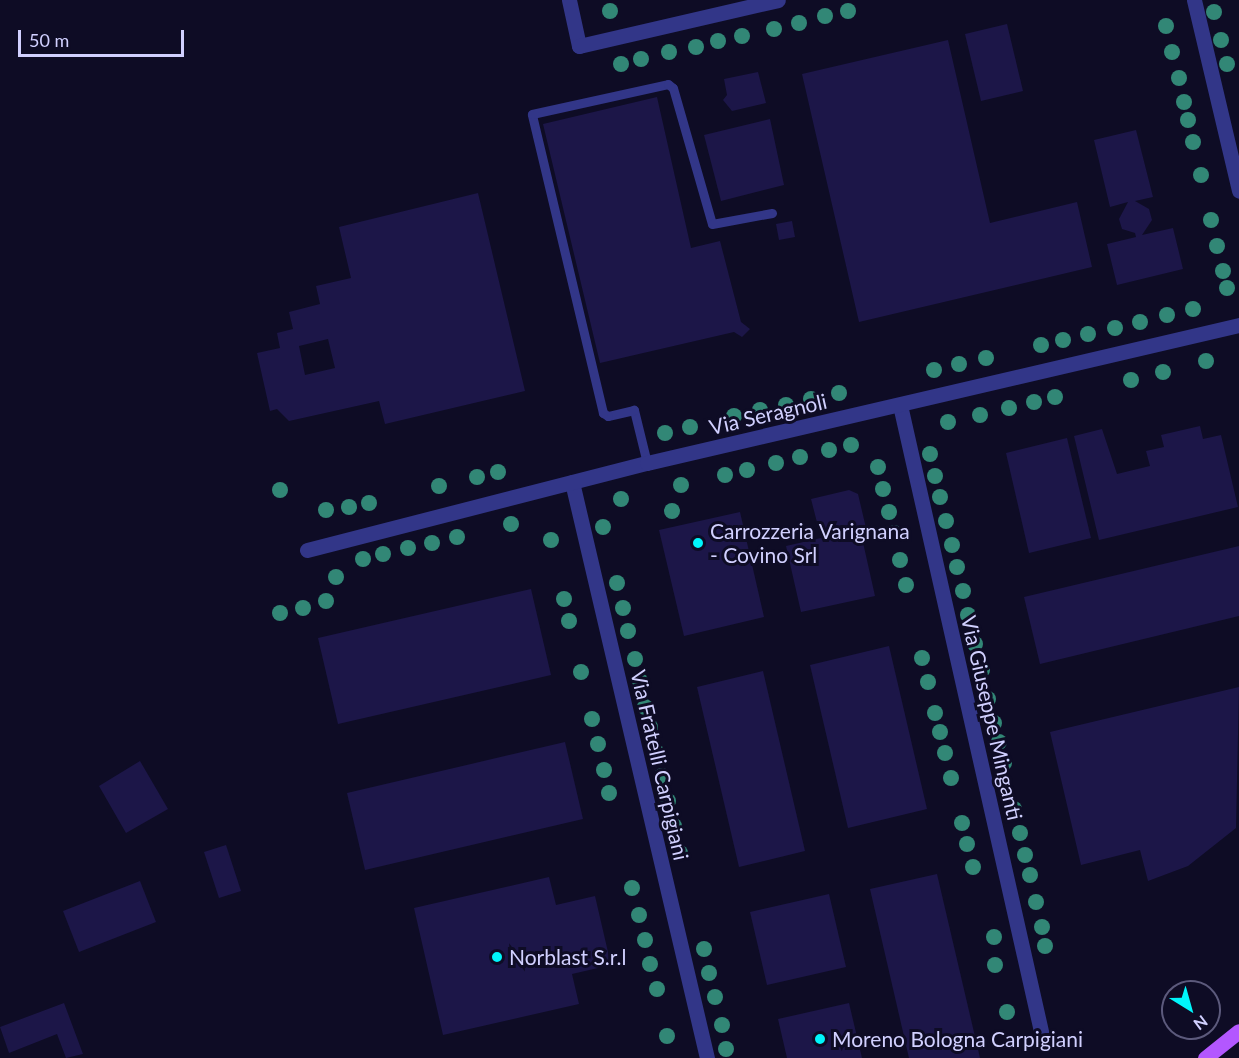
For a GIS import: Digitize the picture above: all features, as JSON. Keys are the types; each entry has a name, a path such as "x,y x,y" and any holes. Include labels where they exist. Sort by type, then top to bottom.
{"main road":[{"path":"1204,1058 1239,1031"}],"street":[{"path":"569,0 579,46 778,0"},
{"path":"1194,0 1239,191"},
{"path":"1223,124 1239,120"},
{"name":"Via Seragnoli","path":"307,549 647,463 1239,325"},
{"name":"Via Giuseppe Minganti","path":"900,405 1043,1040"},
{"name":"Via Fratelli Carpigiani","path":"572,482 707,1058"}],"lane":[{"path":"647,463 634,410 608,416 603,413 532,114 668,84 673,88 712,224 772,213"}],"building":[{"path":"1007,24 1023,91 981,101 965,34"},
{"path":"948,40 990,223 1077,202 1092,267 859,322 802,74"},
{"path":"758,72 766,103 732,111 723,100 727,95 724,79"},
{"path":"657,97 691,248 720,241 741,322 750,329 742,337 734,332 600,363 543,124"},
{"path":"770,119 784,185 721,201 704,135"},
{"path":"1136,130 1153,197 1135,201 1149,209 1152,220 1142,235 1173,228 1183,269 1117,285 1107,244 1136,237 1135,233 1122,229 1119,219 1128,202 1110,207 1094,140"},
{"path":"478,193 525,391 385,424 379,401 289,421 277,409 270,411 257,353 280,348 277,333 293,329 289,312 320,304 316,286 351,278 339,227","holes":["328,339 335,368 305,375 299,346"]},
{"path":"792,221 795,237 779,240 776,224"},
{"path":"1200,426 1203,439 1221,435 1238,507 1099,540 1074,436 1102,429 1117,474 1150,466 1146,451 1164,447 1161,435"},
{"path":"1067,438 1091,538 1029,553 1006,453"},
{"path":"849,490 858,494 866,528 860,529 875,596 801,612 786,546 821,538 811,499"},
{"path":"740,512 764,617 684,636 659,530"},
{"path":"1239,546 1239,616 1040,664 1024,597"},
{"path":"531,589 551,675 338,724 318,638"},
{"path":"889,646 927,809 848,828 810,665"},
{"path":"763,671 805,851 739,867 697,687"},
{"path":"1239,687 1236,828 1188,866 1148,881 1140,850 1081,865 1050,732"},
{"path":"565,742 583,819 365,870 347,793"},
{"path":"140,761 168,809 126,833 99,786"},
{"path":"226,845 241,891 219,898 204,852"},
{"path":"937,874 980,1058 909,1058 870,889"},
{"name":"Norblast S.r.l","path":"549,877 556,905 595,896 611,965 572,974 579,1004 443,1035 414,908"},
{"path":"140,881 156,922 79,952 63,911"},
{"path":"829,894 846,967 767,985 750,912"},
{"path":"64,1003 83,1054 66,1058 57,1034 9,1053 0,1027"},
{"name":"Moreno Bologna Carpigiani","path":"849,1003 862,1058 787,1058 778,1019"}],"place":[{"name":"Carrozzeria Varignana - Covino Srl","path":"698,543"},
{"name":"Norblast S.r.l","path":"497,957"},
{"name":"Moreno Bologna Carpigiani","path":"820,1039"}]}
